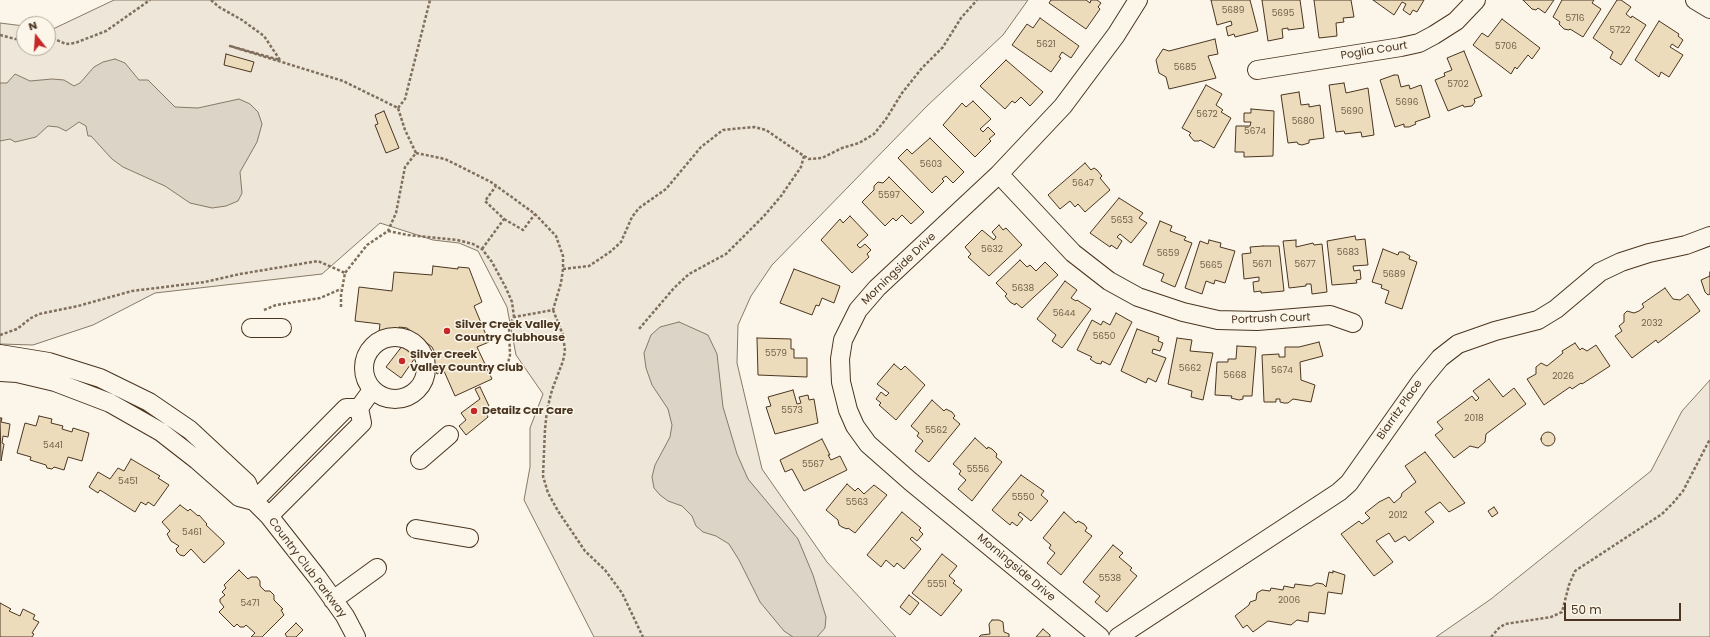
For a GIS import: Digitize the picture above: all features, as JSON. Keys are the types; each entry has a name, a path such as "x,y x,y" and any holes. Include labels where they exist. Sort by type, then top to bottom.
{"street":[{"name":"Morningside Drive","path":"1100,637 910,481 868,444 855,426 843,392 840,371 842,345 851,322 858,310 877,288 999,174 1072,95 1116,35 1138,0"},
{"name":"Poglia Court","path":"1257,70 1401,48 1420,43 1456,21 1476,0"},
{"path":"1695,0 1710,9"},
{"name":"Portrush Court","path":"999,174 1073,253 1103,277 1138,297 1183,312 1218,320 1264,321 1330,316 1353,323"},
{"name":"Biarritz Place","path":"1118,637 1339,492 1349,483 1421,381 1440,358 1458,344 1495,331 1538,320 1556,309 1590,280 1616,264 1649,253 1686,245 1710,236"},
{"path":"253,328 282,328"},
{"name":"Country Club Parkway","path":"0,354 31,358 72,368 100,378 134,394 175,418 208,445 247,483 254,501 269,516 333,600 345,616 356,637"},
{"name":"Country Club Parkway","path":"0,372 17,373 55,382 110,403 126,411 160,432 197,460 239,497 254,501"},
{"path":"269,516 362,423 359,408 372,390"},
{"path":"126,411 134,394"},
{"path":"254,501 346,408 359,408"},
{"path":"327,426 341,443"},
{"path":"420,460 449,435"},
{"path":"416,530 469,538"},
{"path":"333,600 377,568"}],"path":[{"path":"56,40 66,44 75,43 106,31 150,0"},
{"path":"211,0 219,7 242,20 264,36 280,60 230,46 343,81 398,108 405,130 416,153"},
{"path":"398,108 405,99 430,0"},
{"path":"563,269 589,266 610,252 621,242 632,217 639,208 666,189 701,147 723,130 754,127 766,130 809,159 822,158 842,148 859,143 874,134 918,72 943,47 961,18 977,0"},
{"path":"0,35 16,40"},
{"path":"416,153 445,159 496,186 535,214 556,236 563,256 563,269 561,283 553,310 563,335 565,351 547,410 543,476 548,493 558,511 585,551 605,570 622,593 643,637"},
{"path":"342,309 342,289 345,273 367,245 388,231 396,213 405,167 416,153"},
{"path":"639,329 689,274 726,254 764,216 781,196 801,168 804,156"},
{"path":"496,186 485,202 504,219 523,230 535,214"},
{"path":"482,249 504,219"},
{"path":"388,231 408,236 457,240 472,244 482,249 492,262 512,302 514,317 509,326 510,355 506,371"},
{"path":"0,335 17,329 31,318 39,314 78,306 132,291 205,282 240,274 318,261 345,273"},
{"path":"253,328 262,311 268,308 288,302 320,298 342,289"},
{"path":"514,317 553,310"},
{"path":"1491,637 1505,624 1551,617 1562,612 1569,585 1575,571 1662,514 1683,491 1710,439"}],"shaded area":[{"name":"Silver Creek Valley Country Club","path":"114,0 1028,0 1003,35 927,106 772,265 751,296 738,325 737,363 762,469 827,562 896,637 594,637 524,500 530,467 530,428 543,394 516,355 507,307 478,251 459,243 433,240 380,223 322,274 155,293 93,325 33,345 0,344 0,23 16,25 16,56 56,56 56,28"},
{"path":"115,59 125,63 139,80 148,80 175,107 198,108 239,99 250,104 258,112 262,124 257,142 240,172 242,193 238,201 226,206 212,208 190,203 165,186 123,167 112,159 91,136 88,136 86,126 79,122 66,131 58,127 48,126 36,137 15,142 10,139 0,141 0,83 7,83 15,74 30,81 52,79 64,80 74,86 80,83 94,67 103,62"},
{"path":"679,322 708,335 717,354 723,407 737,454 748,479 798,539 813,575 826,617 825,628 817,637 793,637 784,631 760,602 739,560 729,544 716,536 703,532 696,526 692,516 682,506 668,501 654,488 652,477 655,465 670,437 672,425 668,409 652,385 646,368 644,353 651,335 660,327"},
{"path":"1710,380 1710,637 1436,637 1491,599 1651,471 1682,411"}],"building":[{"path":"1051,0 1086,0 1090,3 1091,0 1097,0 1101,3 1098,7 1100,9 1086,29 1049,3"},
{"path":"1211,0 1250,0 1258,31 1235,37 1234,34 1228,36 1226,27 1232,25 1231,21 1217,25"},
{"path":"1262,0 1300,0 1304,28 1288,30 1288,28 1282,29 1283,38 1268,41"},
{"path":"1314,0 1351,0 1354,17 1343,18 1344,22 1336,23 1337,36 1319,38"},
{"path":"1373,0 1424,0 1417,12 1413,10 1410,15 1403,10 1406,4 1402,2 1394,15"},
{"path":"1523,0 1554,0 1545,13 1538,8 1536,10 1532,9"},
{"path":"1562,0 1594,0 1592,3 1601,9 1583,37 1570,29 1564,29 1559,24 1560,22 1553,17"},
{"path":"1617,0 1621,0 1631,7 1626,14 1646,25 1621,65 1610,58 1613,52 1593,38"},
{"path":"1040,18 1079,46 1071,58 1062,52 1059,57 1061,58 1051,72 1012,45 1027,24 1033,28"},
{"path":"1502,19 1540,48 1532,59 1528,55 1517,69 1515,67 1511,74 1473,45 1482,33 1488,37"},
{"path":"1659,21 1679,34 1678,36 1683,40 1678,48 1672,44 1670,47 1683,55 1669,77 1661,72 1659,77 1635,60"},
{"path":"1215,39 1218,54 1208,56 1216,78 1169,89 1166,77 1159,73 1156,60 1163,49 1169,51"},
{"path":"1464,51 1482,96 1474,99 1475,102 1472,106 1464,107 1463,105 1448,111 1435,80 1445,76 1444,73 1452,70 1447,58"},
{"path":"226,54 254,62 251,72 224,65"},
{"path":"1006,60 1043,92 1030,106 1021,97 1015,103 1012,101 1005,109 980,86"},
{"path":"1398,75 1401,87 1409,85 1410,89 1421,85 1430,117 1415,122 1416,124 1409,127 1404,127 1404,124 1395,127 1380,80"},
{"path":"1344,83 1346,93 1368,88 1374,135 1362,137 1361,132 1345,134 1344,131 1336,132 1329,85"},
{"path":"1206,85 1222,94 1216,105 1223,110 1221,112 1231,118 1214,148 1200,140 1194,141 1189,135 1191,133 1182,128"},
{"path":"1299,92 1301,105 1309,104 1309,107 1320,105 1324,138 1309,140 1309,143 1302,145 1298,144 1297,142 1288,143 1281,95"},
{"path":"973,101 991,119 980,129 983,132 988,127 995,134 989,139 991,141 975,157 943,125 962,103 966,107"},
{"path":"1251,109 1274,111 1273,156 1244,157 1244,152 1235,152 1236,126 1250,126 1251,122 1244,122 1244,113 1251,113"},
{"path":"384,111 399,148 386,153 375,125 378,124 375,115"},
{"path":"930,138 964,172 953,183 946,176 942,179 944,181 932,193 898,158 907,149 912,154"},
{"path":"1085,163 1091,170 1094,168 1097,170 1102,176 1100,178 1110,190 1085,212 1078,204 1075,207 1070,201 1060,209 1048,195"},
{"path":"889,177 924,212 911,224 902,215 896,221 893,218 885,226 862,202 874,190 874,186 878,182 883,183"},
{"path":"1119,198 1143,213 1139,218 1147,223 1131,243 1120,234 1117,237 1122,241 1117,249 1111,245 1110,247 1090,233"},
{"path":"850,216 868,235 857,245 860,248 865,244 871,250 867,254 869,257 852,273 821,240 840,219 843,223"},
{"path":"1160,221 1172,226 1170,231 1186,237 1184,240 1192,243 1175,287 1161,281 1164,274 1143,265"},
{"path":"999,225 1003,230 1006,228 1022,245 989,276 968,257 971,254 965,247 982,230 994,240 996,237 992,232"},
{"path":"1355,236 1356,240 1365,239 1368,265 1353,266 1354,271 1360,270 1361,279 1356,280 1357,283 1332,285 1327,241"},
{"path":"1209,240 1221,243 1220,247 1235,251 1225,283 1215,280 1214,284 1206,281 1202,294 1185,288 1200,241 1208,244"},
{"path":"1296,240 1296,247 1313,243 1314,245 1322,244 1327,292 1312,294 1311,284 1289,288 1283,241"},
{"path":"1279,246 1284,291 1261,293 1261,291 1254,292 1253,282 1259,281 1259,277 1244,279 1242,254 1251,253 1250,247"},
{"path":"1383,249 1398,255 1399,252 1403,252 1410,256 1409,259 1417,262 1402,309 1385,303 1389,291 1381,288 1382,285 1372,282"},
{"path":"1020,260 1027,267 1030,265 1036,271 1045,262 1058,275 1022,308 1016,303 1015,305 1010,302 1005,296 1007,294 996,283"},
{"name":"Silver Creek Valley Country Clubhouse","path":"433,266 458,269 458,267 469,268 482,302 474,306 489,342 477,347 492,379 455,396 444,371 437,374 433,365 435,364 432,362 428,354 434,351 432,347 407,328 399,327 399,331 387,330 387,333 379,332 380,324 355,321 359,287 392,291 394,272 432,275"},
{"path":"794,269 840,286 834,303 822,298 819,306 816,305 812,315 780,303"},
{"path":"1710,276 1710,294 1708,295 1705,292 1701,280"},
{"path":"1065,281 1077,290 1071,298 1091,309 1062,348 1052,341 1056,335 1037,319"},
{"path":"1665,288 1673,299 1680,300 1688,294 1700,311 1658,343 1656,340 1632,358 1615,336 1622,331 1619,326 1624,322 1624,314 1627,311 1634,313 1639,311 1644,307 1642,304"},
{"path":"1116,313 1132,322 1110,365 1102,361 1101,364 1096,363 1090,359 1092,357 1077,350 1092,320 1101,325 1103,321 1110,325"},
{"path":"1137,329 1159,337 1158,341 1163,343 1160,351 1153,349 1152,353 1166,358 1156,382 1148,378 1146,383 1121,371"},
{"path":"415,335 423,340 413,353 406,347"},
{"path":"757,338 791,339 791,349 794,349 794,358 807,358 807,377 758,375"},
{"path":"1177,338 1192,340 1190,351 1213,353 1203,400 1191,397 1192,391 1168,384"},
{"path":"1319,342 1323,356 1300,362 1301,380 1315,385 1311,402 1293,399 1288,403 1284,403 1280,402 1280,399 1276,399 1276,402 1264,402 1262,355 1279,354 1279,357 1285,357 1285,347 1299,347"},
{"path":"1575,343 1580,350 1582,348 1587,351 1596,345 1610,366 1582,384 1581,383 1572,389 1570,387 1544,405 1527,379 1536,374 1536,367 1541,363 1547,366 1563,353 1562,351"},
{"name":"Silver Creek Valley Country Club","path":"403,345 417,355 401,378 386,367"},
{"path":"1237,346 1256,347 1252,396 1243,396 1243,399 1239,400 1231,398 1232,396 1215,395 1217,362 1228,362 1228,359 1236,359"},
{"path":"894,364 901,370 905,366 925,385 896,420 879,405 881,403 876,399 881,392 886,396 889,393 877,384"},
{"path":"1489,379 1503,397 1514,388 1526,404 1486,434 1485,442 1478,448 1470,446 1454,458 1435,435 1443,429 1437,422 1472,396 1476,401 1479,398 1473,391"},
{"name":"Detailz Car Care","path":"480,387 489,406 484,408 488,417 466,435 459,426 466,420 461,413 480,399 475,389"},
{"path":"793,390 797,404 801,403 799,397 808,395 809,400 814,399 818,423 775,434 766,407 771,406 768,397"},
{"path":"932,400 944,411 946,409 952,412 955,416 953,418 960,424 929,462 915,451 923,441 917,436 919,433 911,426"},
{"path":"39,416 52,419 51,423 63,426 62,429 72,432 73,428 89,433 82,461 68,457 64,470 54,467 52,469 47,468 46,465 30,460 31,457 17,453 25,423 36,426"},
{"path":"0,418 2,418 1,422 10,424 8,437 3,436 2,443 4,444 1,461"},
{"path":"1548,432 1553,434 1555,439 1553,444 1548,446 1543,444 1541,439 1543,434"},
{"path":"975,438 987,449 988,447 992,449 997,454 996,457 1002,462 972,501 958,489 966,480 959,474 961,471 953,464"},
{"path":"822,439 831,460 840,456 847,470 804,491 792,469 785,472 780,460"},
{"path":"1425,452 1465,503 1449,512 1440,502 1425,512 1434,522 1409,541 1405,536 1395,542 1389,533 1376,541 1393,562 1374,576 1341,534 1359,521 1362,524 1370,518 1365,513 1379,502 1389,497 1394,503 1401,497 1402,493 1416,482 1405,466"},
{"path":"131,459 160,476 158,478 169,485 154,506 148,502 146,505 141,502 135,512 100,490 98,493 89,487 98,472 110,479 118,468 124,471"},
{"path":"1021,475 1044,491 1041,495 1048,501 1031,521 1020,512 1018,515 1023,519 1017,526 1012,522 1010,525 992,510"},
{"path":"847,484 855,491 858,488 864,494 874,485 887,495 855,533 848,528 847,529 839,525 838,520 826,510"},
{"path":"180,505 188,511 190,509 198,516 199,515 207,524 206,525 224,542 224,544 204,563 191,549 184,556 180,555 176,549 179,546 171,541 167,534 170,531 162,522"},
{"path":"1494,507 1498,513 1492,517 1488,511"},
{"path":"902,512 921,528 919,530 923,534 917,541 912,537 910,539 921,549 904,569 897,563 894,567 886,560 881,567 867,555"},
{"path":"1064,512 1076,523 1078,521 1084,524 1087,528 1085,531 1092,536 1061,575 1047,563 1055,553 1049,548 1051,545 1043,538"},
{"path":"1113,545 1123,553 1119,557 1132,568 1130,570 1137,576 1107,612 1095,602 1100,596 1083,582"},
{"path":"942,554 957,566 949,576 955,581 953,583 962,590 941,616 912,593"},
{"path":"239,570 248,579 251,577 257,577 260,581 260,586 265,591 270,591 274,595 274,600 283,609 281,610 284,615 262,637 251,637 255,633 246,625 244,627 240,627 237,624 234,627 219,612 224,607 220,602 220,599 225,595 222,592 226,588 224,585"},
{"path":"1333,571 1345,575 1342,594 1328,592 1325,614 1309,612 1308,622 1297,620 1291,625 1268,621 1253,632 1247,625 1243,628 1235,616 1249,605 1250,602 1256,600 1257,593 1262,590 1270,591 1271,588 1283,590 1284,586 1294,588 1295,584 1311,586 1317,583 1323,584 1326,587 1329,572 1333,573"},
{"path":"909,595 919,603 910,615 900,607"},
{"path":"0,603 11,609 9,611 20,616 23,609 35,615 33,619 39,622 32,633 34,634 32,637 0,637"},
{"path":"992,620 999,620 1003,622 1004,632 1009,634 1009,637 979,637 981,635 990,634 989,624"},
{"path":"296,623 303,630 296,637 287,637 285,634"},
{"path":"1043,629 1050,635 1050,637 1036,637"}],"place":[{"name":"Silver Creek Valley Country Clubhouse","path":"447,331"},
{"name":"Silver Creek Valley Country Club","path":"402,361"},
{"name":"Detailz Car Care","path":"474,411"}]}
